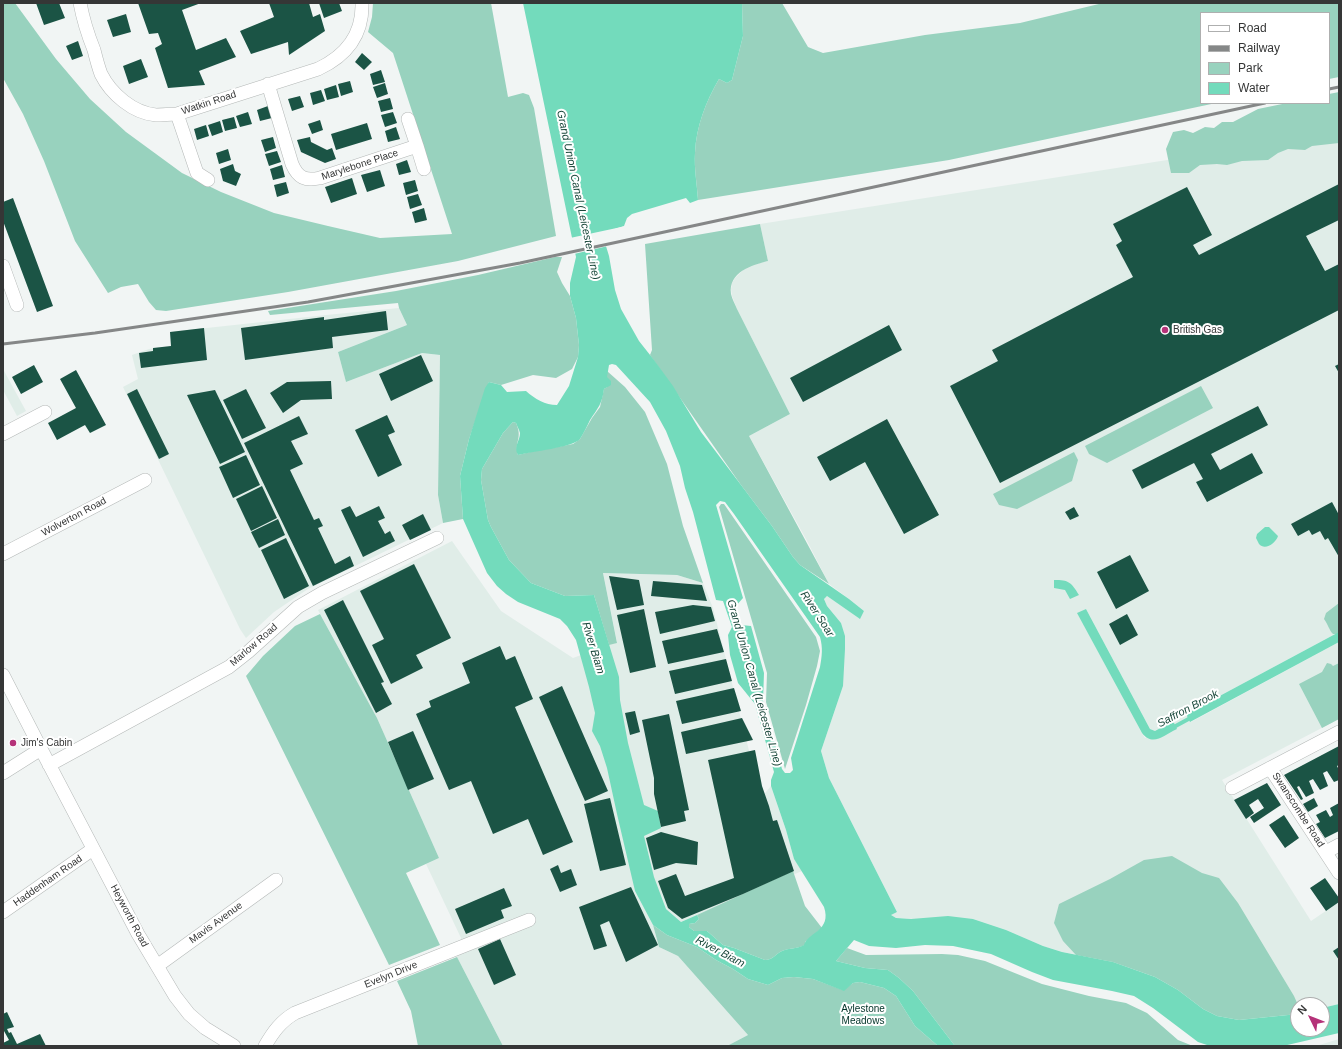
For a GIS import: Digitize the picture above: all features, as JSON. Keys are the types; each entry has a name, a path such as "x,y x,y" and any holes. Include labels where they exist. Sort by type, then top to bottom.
{"street":[{"name":"Watkin Road","path":"80,3 83,19 101,73 108,86 131,106 143,112 155,115 177,114 318,69 331,63 344,52 353,40 359,27 362,15 362,3"},
{"name":"Marylebone Place","path":"268,84 292,164 296,172 304,178 312,180 320,178 417,146"},
{"path":"177,114 197,173 208,180"},
{"path":"408,119 424,169"},
{"path":"3,266 17,304"},
{"path":"3,434 45,412"},
{"name":"Wolverton Road","path":"3,554 145,480"},
{"name":"Marlow Road","path":"49,765 229,667 298,607 322,593 437,538"},
{"name":"Heyworth Road","path":"3,675 93,849 175,996 188,1014 205,1028 234,1046"},
{"path":"1232,788 1339,732"},
{"path":"3,773 41,749"},
{"name":"Swanscombe Road","path":"1270,768 1339,873"},
{"path":"1326,852 1339,845"},
{"name":"Haddenham Road","path":"3,912 93,849"},
{"name":"Mavis Avenue","path":"157,966 276,880"},
{"name":"Evelyn Drive","path":"265,1046 280,1024 295,1013 529,920"}],"shaded area":[{"path":"1339,133 1339,632 1186,714 1191,722 1339,642 1339,719 1222,780 1311,921 1339,902 1339,1004 1330,1006 1330,997 1290,997 1290,1012 1095,958 1062,952 973,919 912,919 896,918 890,915 897,912 829,778 821,751 843,686 841,623 827,606 824,599 827,596 859,618 864,611 829,584 749,436 790,414 737,309 732,296 732,283 744,269 751,265 768,261 760,224","holes":["1086,609 1150,729 1155,731 1173,721 1145,738 1078,614"]},
{"path":"399,308 407,325 338,352 346,382 422,353 440,355 438,495 443,523 308,589 274,612 246,638 240,629 123,387 138,379 132,355 149,349 171,346 170,332"},
{"path":"3,369 26,411 17,416 3,390"},
{"path":"452,541 501,611 573,658 617,642 603,573 677,575 703,583 713,608 761,798 771,786 794,859 802,871 681,922 666,909 661,895 634,885 635,891 653,925 659,947 678,956 748,1035 727,1046 503,1046 457,957 461,938 426,864 439,858 377,718 318,610"},
{"path":"1339,1039 1339,1046 1316,1046"}],"green space":[{"path":"3,3 15,3 56,59 90,99 126,132 182,173 221,192 274,213 380,238 452,234 393,53 368,32 372,17 373,3 491,3 508,97 523,93 529,95 534,108 556,236 458,261 288,292 166,311 156,310 149,302 138,284 121,287 108,293 75,241 44,161 23,114 3,78"},
{"path":"742,3 782,3 808,47 823,53 925,35 1020,23 1103,3 1339,3 1339,77 1330,79 1330,12 1200,12 1200,104 1211,104 949,160 698,200 695,170 697,134 706,105 719,79 727,83 732,80 743,36"},
{"path":"1339,92 1339,143 1312,146 1305,150 1288,149 1278,153 1268,160 1242,161 1227,165 1200,165 1189,173 1171,173 1166,149 1173,132 1184,130 1193,133 1205,127 1214,128 1222,122 1233,122 1258,109 1282,104 1330,104 1330,94"},
{"path":"760,224 768,261 748,267 737,275 731,286 731,294 737,309 790,414 749,436 829,584 800,565 793,557 650,355 652,350 645,244"},
{"path":"555,257 562,257 557,272 570,296 576,318 579,345 578,357 572,369 556,378 533,375 501,385 489,382 469,439 460,476 463,519 443,523 438,495 440,355 422,353 346,382 338,352 407,325 398,303 270,315 268,311 396,291 478,275"},
{"path":"607,371 625,387 645,412 667,464 683,526 703,583 677,575 603,573 617,643 609,645 594,595 565,596 531,583 509,560 488,520 481,480 482,469 503,433 513,422 516,423 519,433 517,446 518,455 573,444 580,439 600,407 604,389 607,387"},
{"path":"1201,386 1213,408 1107,463 1089,454 1085,446"},
{"path":"1074,452 1078,460 1072,481 1017,509 999,505 993,494"},
{"path":"721,504 724,504 816,637 820,651 806,705 785,769 766,702 767,673 719,507"},
{"path":"1339,603 1339,634 1333,634 1324,619 1326,613"},
{"path":"320,614 377,718 439,858 406,873 440,945 389,965 246,676 263,656 295,626"},
{"path":"1327,663 1333,666 1339,663 1339,719 1322,728 1299,684 1322,672"},
{"path":"1172,856 1202,873 1219,878 1238,903 1294,996 1290,997 1290,1015 1239,1020 1217,1016 1203,1009 1178,990 1155,977 1113,962 1076,955 1063,941 1054,923 1059,904 1110,879 1144,860"},
{"path":"793,871 805,906 822,928 805,942 805,945 782,951 770,959 765,960 723,945 707,931 694,931 689,927 689,924 695,923 699,919 697,915"},
{"name":"Aylestone Meadows","path":"653,925 667,935 697,947 748,979 768,985 782,978 794,977 813,979 843,990 853,983 860,982 884,988 896,996 915,1026 938,1046 727,1046 748,1035 678,956 659,947"},
{"path":"847,948 866,955 942,954 958,955 985,961 1042,984 1089,996 1126,1003 1147,1013 1178,1040 1193,1046 955,1046 913,991 888,970 865,968 836,961"},
{"path":"457,957 503,1046 418,1046 411,1011 397,981"}],"water":[{"path":"523,3 742,3 743,36 732,80 727,83 719,79 706,105 697,134 695,170 698,200 690,203 686,198 632,214 627,218 624,226 602,233 609,256 615,290 621,309 639,341 673,386 701,432 800,565 864,611 860,619 827,596 824,599 827,606 841,623 845,636 845,649 843,686 821,751 829,778 897,912 891,915 896,918 911,919 948,916 973,919 1006,930 1043,946 1062,952 1113,962 1155,977 1178,990 1203,1009 1217,1016 1239,1020 1290,1015 1290,1037 1322,1037 1283,1046 1210,1046 1198,1042 1153,1008 1134,996 1053,980 991,954 953,946 925,945 896,948 869,946 854,940 836,961 865,968 888,970 899,978 913,991 955,1046 938,1046 915,1026 896,996 884,988 860,982 853,983 844,991 813,979 794,977 782,978 768,985 748,979 697,947 667,935 653,925 635,891 607,768 600,746 592,731 595,713 576,640 567,626 560,619 518,602 497,586 487,573 463,519 460,476 469,439 485,388 489,382 501,385 507,392 526,391 540,401 557,405 569,386 578,357 579,345 576,318 570,296 570,283 576,257","holes":["609,365 616,365 650,402 666,431 680,466 716,600 723,601 732,627 728,635 730,655 738,683 755,704 774,772 771,780 771,786 794,859 824,907 826,915 825,921 804,945 782,951 768,960 723,945 707,931 694,931 689,927 689,924 695,923 699,919 697,915 681,922 666,909 654,877 644,836 661,828 658,811 644,805 628,743 620,700 619,677 594,595 565,596 531,583 509,560 488,520 481,480 482,469 503,433 513,422 516,423 520,433 516,447 518,455 561,447 576,442 580,439 599,406 604,389 611,385 611,381 607,377","720,501 725,502 820,637 822,645 820,667 791,758 793,770 790,773 785,773 782,769 763,701 764,673 751,626 741,625 735,607 743,598 716,505"]},
{"path":"1265,527 1269,527 1278,536 1273,543 1264,547 1259,544 1256,538 1257,534"},
{"path":"1054,580 1066,581 1074,587 1079,595 1070,599 1065,590 1054,588"},
{"path":"1086,609 1150,729 1155,731 1173,721 1177,729 1163,737 1154,739 1146,737 1142,733 1077,613"},
{"path":"1339,632 1339,642 1190,722 1186,714"},
{"path":"1339,1004 1339,1033 1330,1035 1330,1006"}],"pier":[{"path":"626,226 604,234 608,246 574,254 570,238"}],"building":[{"path":"36,3 59,3 65,18 44,25"},
{"path":"138,3 201,3 182,10 196,50 226,38 236,57 199,71 205,85 168,88 155,48 162,44 158,33 149,34"},
{"path":"269,3 309,3 313,17 320,14 325,31 289,55 288,42 251,54 240,31 274,17"},
{"path":"319,3 339,3 342,11 324,18"},
{"path":"126,14 131,32 113,37 107,20"},
{"path":"78,41 83,56 72,60 66,46"},
{"path":"362,53 372,62 364,70 355,62"},
{"path":"141,59 148,77 129,84 123,66"},
{"path":"381,70 385,82 373,85 370,74"},
{"path":"350,81 353,92 341,96 338,84"},
{"path":"385,83 388,94 377,98 373,87"},
{"path":"336,85 339,97 327,100 324,89"},
{"path":"321,90 325,101 313,105 310,93"},
{"path":"300,96 304,107 292,111 288,99"},
{"path":"390,98 393,109 381,112 378,101"},
{"path":"268,106 272,118 260,121 257,110"},
{"path":"248,112 252,124 240,127 236,116"},
{"path":"393,112 397,123 385,127 381,115"},
{"path":"234,117 237,128 225,131 222,120"},
{"path":"320,120 323,130 312,134 308,124"},
{"path":"220,121 223,132 212,136 208,125"},
{"path":"367,123 372,139 336,150 331,134"},
{"path":"206,125 209,136 197,140 194,129"},
{"path":"396,127 400,139 388,142 385,131"},
{"path":"273,137 276,148 265,152 261,140"},
{"path":"310,137 311,142 327,150 332,148 336,159 325,163 301,152 297,140"},
{"path":"228,149 231,160 219,164 216,153"},
{"path":"277,151 281,162 269,166 265,154"},
{"path":"407,160 411,172 399,175 396,164"},
{"path":"233,164 235,171 241,174 236,186 223,181 220,169"},
{"path":"282,165 285,177 273,180 270,169"},
{"path":"380,170 385,186 367,192 361,175"},
{"path":"352,178 357,194 331,203 325,187"},
{"path":"415,180 418,191 406,195 403,183"},
{"path":"286,182 289,193 277,197 274,185"},
{"name":"British Gas","path":"1339,184 1339,220 1306,236 1325,271 1339,264 1339,310 1000,483 950,386 998,361 992,350 1133,277 1116,245 1122,241 1113,224 1187,187 1212,235 1193,245 1199,255"},
{"path":"418,194 422,205 410,209 407,197"},
{"path":"13,198 53,306 37,312 3,221 3,202"},
{"path":"424,208 427,220 415,223 412,212"},
{"path":"386,311 388,330 332,337 333,348 245,360 241,328 324,317 324,320"},
{"path":"889,325 902,350 803,402 790,378"},
{"path":"204,328 207,360 141,368 139,353 153,351 153,348 171,346 170,332"},
{"path":"421,355 433,381 391,401 379,374"},
{"path":"1339,364 1339,373 1335,366"},
{"path":"34,365 43,382 21,394 12,377"},
{"path":"76,370 106,425 90,433 85,425 57,440 48,423 76,408 60,379"},
{"path":"331,381 332,399 301,400 283,413 270,393 287,382"},
{"path":"137,389 169,454 159,459 127,394"},
{"path":"246,389 266,428 242,439 223,400"},
{"path":"215,390 245,452 220,464 187,395"},
{"path":"1258,406 1268,425 1211,454 1220,470 1252,453 1263,473 1207,502 1196,482 1203,479 1194,463 1142,489 1132,470"},
{"path":"387,415 395,432 388,435 402,465 378,477 355,430"},
{"path":"299,416 308,434 291,441 303,464 290,470 314,520 319,518 323,526 318,528 335,564 350,556 354,566 313,586 244,443"},
{"path":"887,419 939,515 904,534 865,462 830,481 817,457"},
{"path":"246,455 260,485 233,498 219,467"},
{"path":"262,486 277,518 251,531 236,499"},
{"path":"1332,502 1339,515 1339,557 1328,538 1325,540 1320,531 1312,535 1309,530 1298,536 1291,524"},
{"path":"350,506 356,517 379,506 385,518 378,521 385,534 390,531 395,541 363,557 341,510"},
{"path":"1074,507 1079,516 1070,520 1065,512"},
{"path":"423,514 431,530 410,540 402,525"},
{"path":"278,519 285,535 259,548 251,532"},
{"path":"286,538 309,586 284,599 261,550"},
{"path":"1130,555 1149,591 1116,609 1097,572"},
{"path":"414,564 451,638 416,655 423,668 391,684 372,645 384,639 360,591"},
{"path":"609,576 639,580 644,605 617,610"},
{"path":"653,581 702,585 707,601 651,596"},
{"path":"343,600 384,682 381,683 392,704 376,713 324,610"},
{"path":"693,605 711,607 715,621 660,634 655,612"},
{"path":"644,609 656,667 630,673 617,615"},
{"path":"1127,614 1138,635 1120,645 1109,624"},
{"path":"717,629 724,652 668,664 662,641"},
{"path":"500,646 506,660 515,656 533,699 515,707 573,842 543,855 528,819 493,834 471,781 449,790 416,714 431,707 429,701 470,683 462,663"},
{"path":"726,659 732,681 675,694 669,671"},
{"path":"562,686 608,791 585,801 539,697"},
{"path":"734,688 741,711 682,724 676,701"},
{"path":"635,711 640,732 630,735 625,713"},
{"path":"669,714 689,810 684,811 686,821 661,827 654,794 654,778 642,720"},
{"path":"742,718 753,740 686,754 681,732"},
{"path":"413,731 434,779 408,790 388,742"},
{"path":"1339,746 1339,765 1337,766 1339,770 1339,780 1334,782 1327,771 1323,773 1328,786 1320,790 1313,779 1309,781 1314,793 1306,797 1299,786 1297,787 1303,799 1301,800 1284,775"},
{"path":"755,750 762,786 773,821 777,820 794,871 682,919 668,908 658,881 676,874 685,896 734,878 708,760"},
{"path":"1267,783 1281,805 1254,823 1250,817 1264,808 1258,799 1249,805 1254,813 1246,819 1234,800"},
{"path":"610,798 626,865 600,871 584,804"},
{"path":"1314,798 1318,806 1308,812 1303,804"},
{"path":"1339,803 1339,831 1325,838 1316,824 1320,822 1316,815 1326,810 1330,817 1333,815 1330,808"},
{"path":"1284,815 1299,838 1285,848 1269,825"},
{"path":"661,832 698,842 697,865 676,863 654,870 646,838"},
{"path":"558,865 561,873 571,869 577,885 560,892 550,869"},
{"path":"1325,878 1339,898 1339,902 1326,911 1310,888"},
{"path":"631,887 658,945 626,962 609,921 600,925 607,946 594,950 579,907"},
{"path":"504,888 512,906 501,910 504,918 466,934 455,909"},
{"path":"500,939 516,975 494,985 478,949"},
{"path":"1339,947 1339,960 1333,951"},
{"path":"7,1012 14,1027 7,1029 9,1033 11,1032 17,1044 40,1034 46,1046 3,1046 3,1043 9,1040 3,1031 3,1014"}],"waterway":[{"name":"Saffron Brook","path":"1172,728 1194,716"}],"railway":[{"path":"1330,89 1339,87"},
{"path":"3,344 95,333 308,302 520,263 1260,104"}],"place":[{"name":"British Gas","path":"1165,330"},
{"name":"Jim's Cabin","path":"13,743"}],"water label":[{"name":"Grand Union Canal (Leicester Line)","path":"578,195"},
{"name":"River Soar","path":"817,614"},
{"name":"River Biam","path":"593,648"},
{"name":"Grand Union Canal (Leicester Line)","path":"754,683"},
{"name":"River Biam","path":"720,952"}]}
